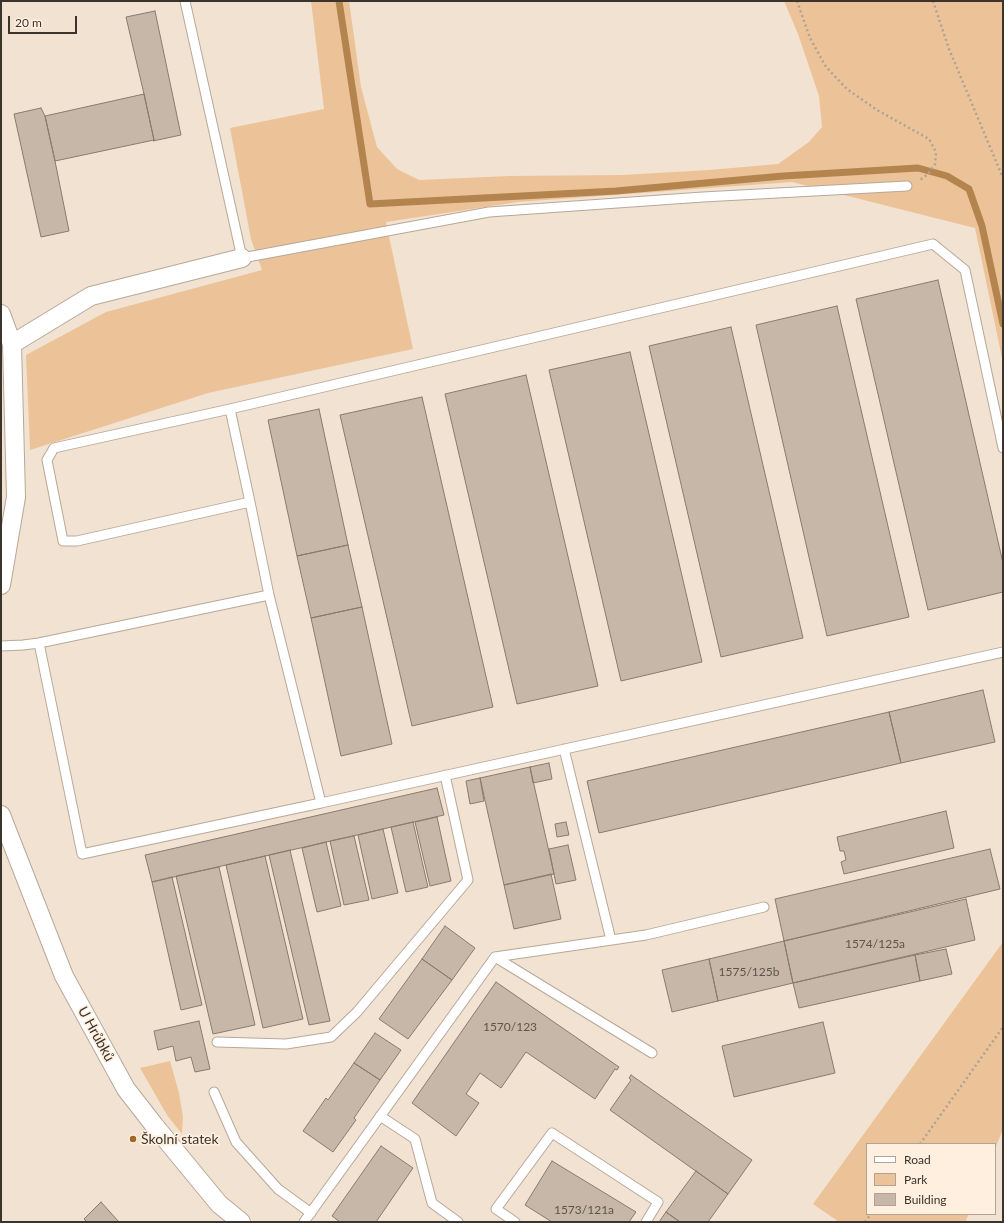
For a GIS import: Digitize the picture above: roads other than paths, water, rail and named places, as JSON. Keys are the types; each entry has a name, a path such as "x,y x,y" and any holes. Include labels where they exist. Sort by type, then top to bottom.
{"street":[{"path":"12,344 91,296 242,258"},
{"path":"1,314 12,344 16,496 1,585"},
{"name":"U Hrůbků","path":"1,815 64,976 126,1089 219,1204 241,1222"}],"lane":[{"path":"186,1 242,258 489,212 710,197 907,186"},
{"path":"250,502 78,541 63,541 47,460 54,448 230,409 933,244 965,270 1003,448"},
{"path":"230,409 269,595 321,803"},
{"path":"1,646 23,645 39,642 269,595"},
{"path":"39,642 82,854 321,803 1003,652"},
{"path":"564,749 611,940"},
{"path":"217,1042 286,1044 331,1037 357,1012 468,880 444,775"},
{"path":"304,1222 495,957 646,935 764,907"},
{"path":"495,957 652,1053"},
{"path":"214,1092 236,1142 278,1189 311,1213"},
{"path":"380,1116 415,1139 432,1203 458,1222"},
{"path":"515,1222 496,1209 552,1133 658,1202 646,1222"}],"waterway":[{"path":"339,1 370,204 616,191 783,176 918,168 947,176 969,189 982,226 1003,324"}],"place":[{"name":"Školní statek","path":"133,1139"}]}
